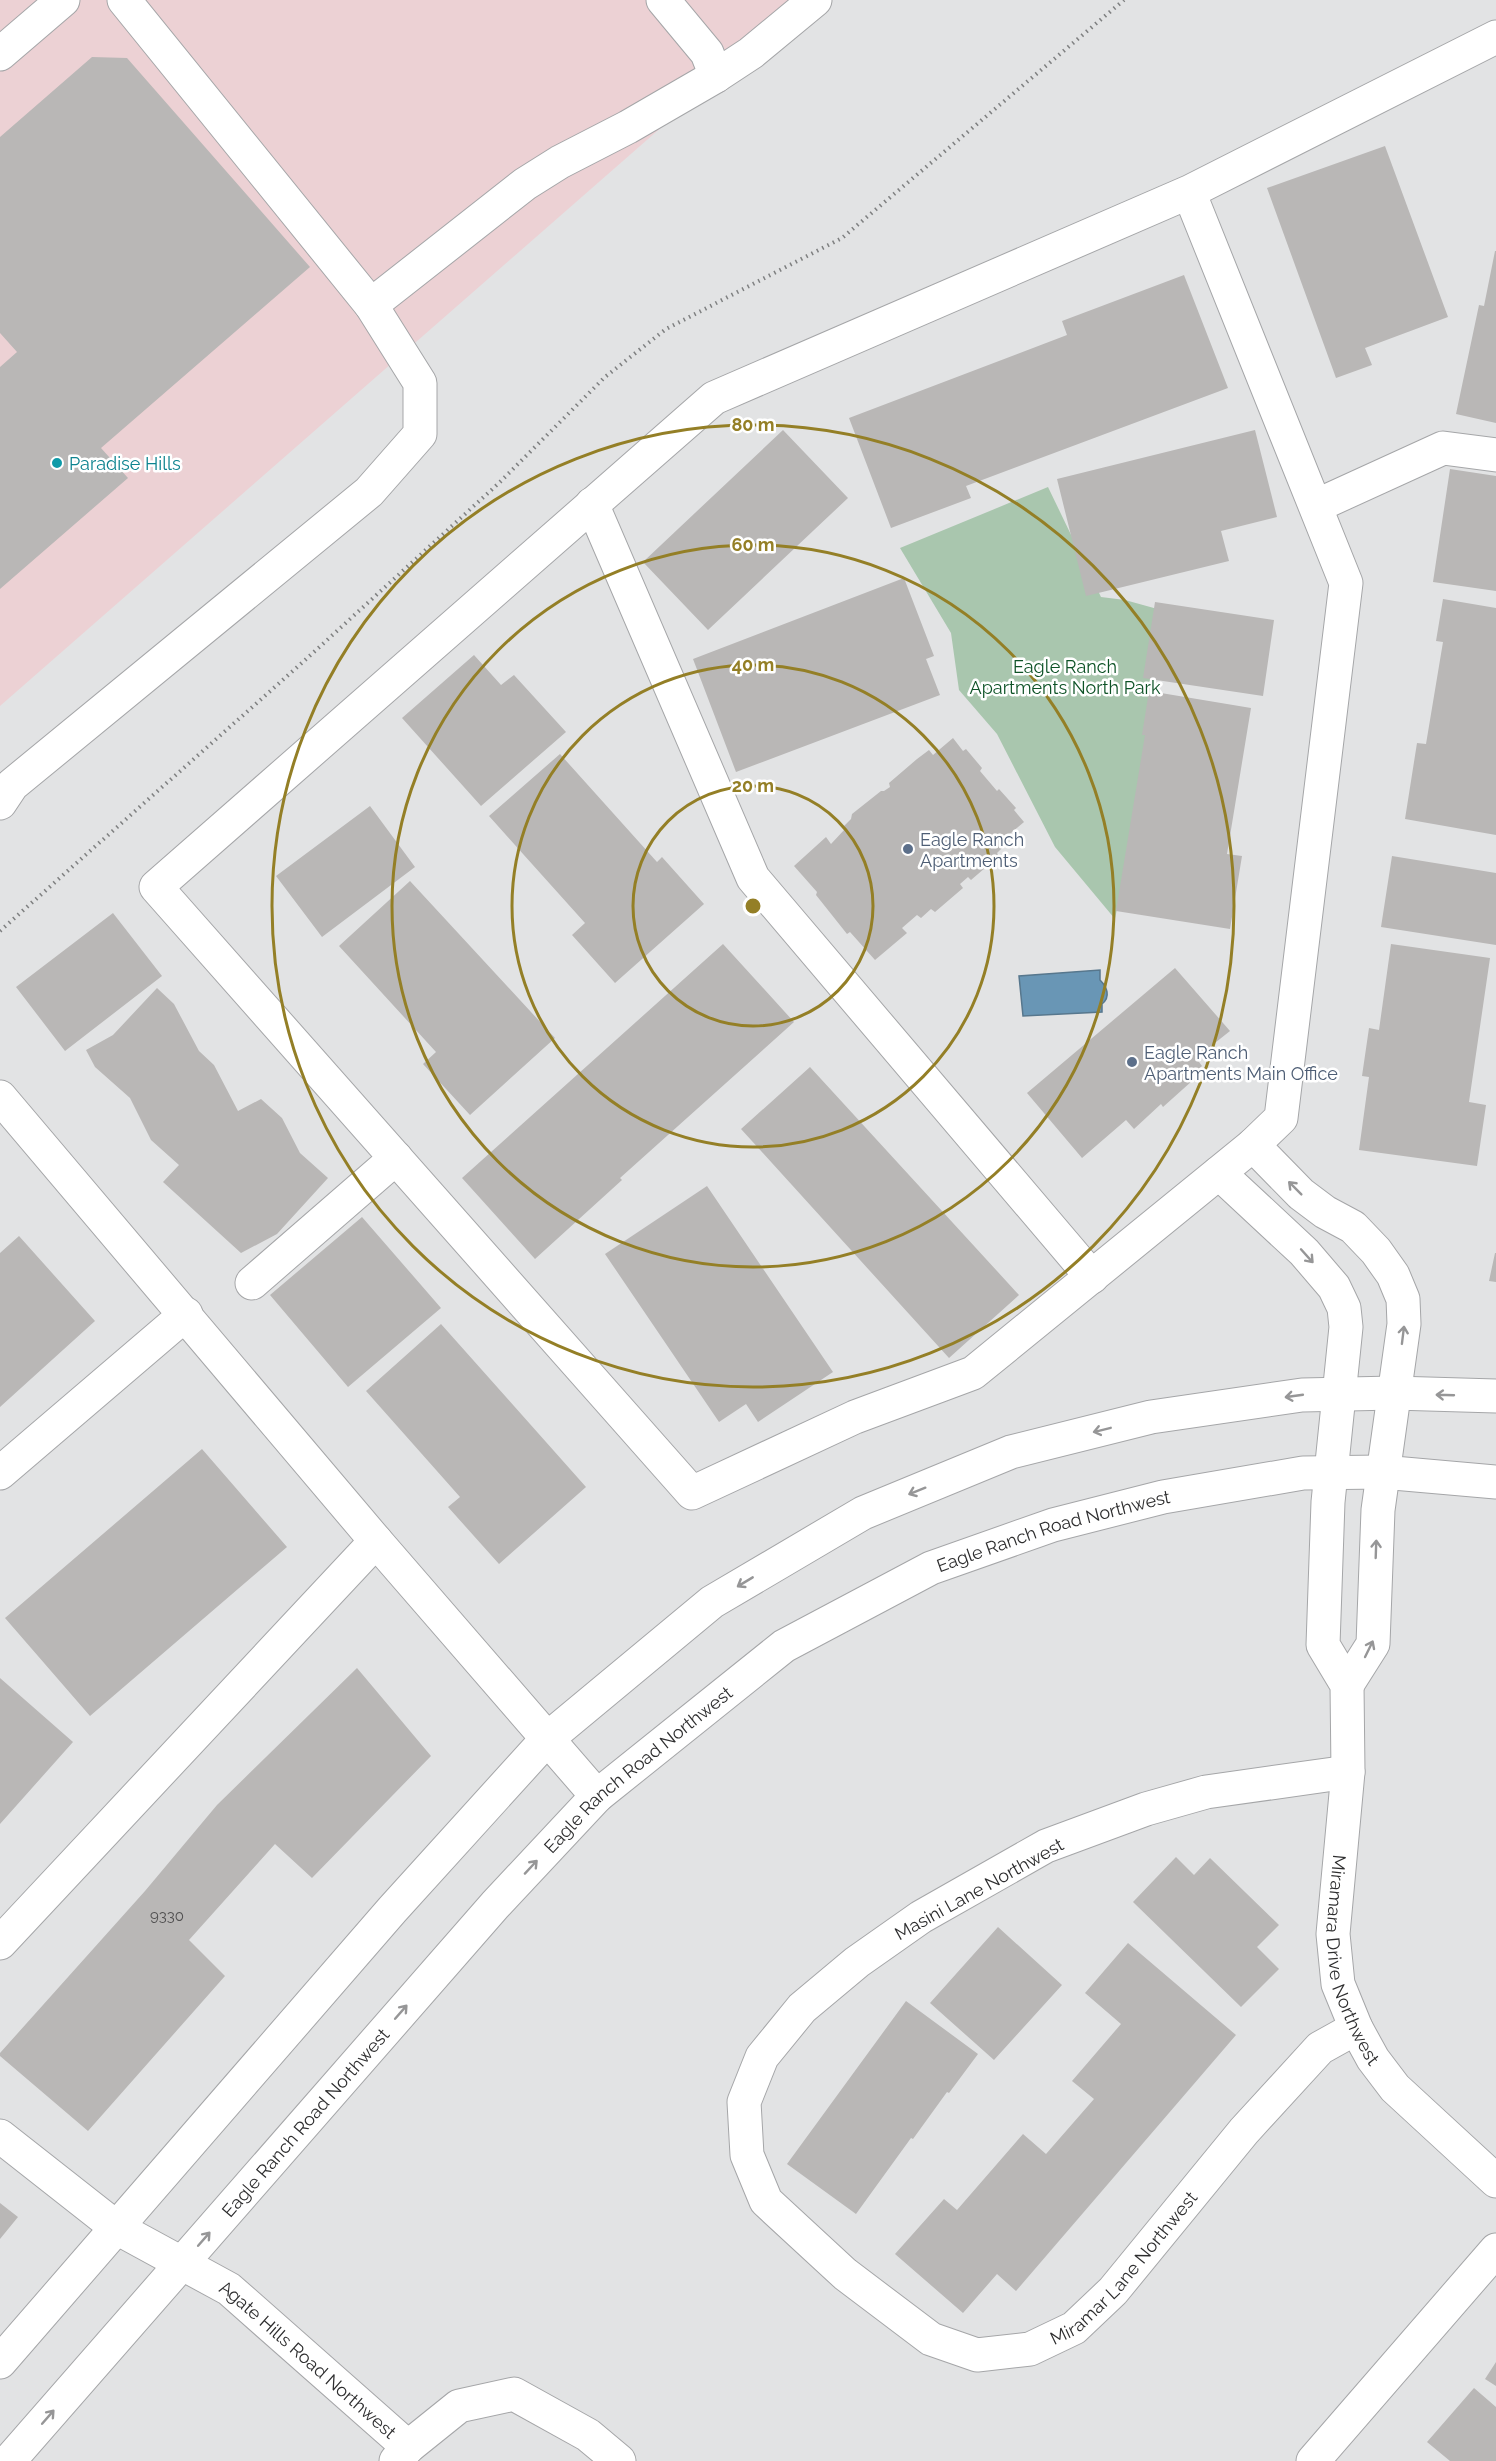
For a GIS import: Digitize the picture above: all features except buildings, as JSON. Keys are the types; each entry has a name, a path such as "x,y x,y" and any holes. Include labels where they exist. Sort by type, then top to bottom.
{"street":[{"path":"0,54 63,0"},
{"path":"0,803 12,785 369,492 420,434 420,383 372,306 124,0"},
{"path":"663,0 707,53 717,76"},
{"path":"372,306 525,184 560,162 638,122 717,76 751,53 815,0"},
{"path":"1189,192 1347,583 1281,1118 1253,1145 973,1372 855,1417 692,1493 156,887 714,398 1189,192 1496,37"},
{"path":"1316,506 1443,448 1496,455"},
{"path":"592,504 753,878 1092,1276"},
{"path":"0,1097 376,1541 597,1796"},
{"path":"1219,1173 1304,1252 1334,1287 1344,1308 1346,1327 1328,1502 1323,1645 1347,1685 1373,1644 1378,1510 1404,1324 1403,1299 1393,1275 1376,1251 1353,1227 1325,1212 1301,1194 1253,1145"},
{"path":"252,1283 396,1158"},
{"path":"0,1473 186,1314"},
{"path":"0,2362 392,1910 547,1738 712,1602 863,1513 1022,1449 1151,1417 1302,1395 1394,1393 1496,1396"},
{"name":"Eagle Ranch Road Northwest","path":"9,2461 495,1905 597,1796 784,1646 931,1568 1053,1525 1163,1497 1303,1473 1383,1473 1496,1482"},
{"path":"0,1943 376,1541"},
{"path":"1324,1608 1374,1608"},
{"name":"Miramara Drive Northwest","path":"1347,1685 1348,1772 1333,1934 1338,1983 1356,2028 1373,2059 1395,2088 1496,2181"},
{"name":"Masini Lane Northwest","path":"845,2274 766,2201 747,2155 744,2102 762,2057 802,2008 857,1962 921,1917 1046,1846 1146,1809 1206,1792 1348,1772"},
{"name":"Miramar Lane Northwest","path":"845,2274 931,2339 977,2355 1030,2349 1074,2328 1113,2291 1244,2131 1320,2048 1356,2028"},
{"name":"Agate Hills Road Northwest","path":"0,2136 117,2228 229,2289 402,2454 459,2406 514,2394 588,2435 619,2461"},
{"path":"1313,2461 1496,2250"}],"path":[{"path":"0,931 303,662 499,483 605,377 666,329 842,238 964,138 1124,0"}],"shaded area":[{"path":"0,0 807,0 0,706"}],"green space":[{"name":"Eagle Ranch Apartments North Park","path":"1048,487 1101,597 1125,600 1161,610 1143,774 1115,919 1055,847 997,734 959,690 951,633 900,548"}],"water":[{"path":"1100,970 1100,980 1105,986 1107,995 1102,1004 1102,1012 1023,1016 1019,976"}],"place":[{"name":"Paradise Hills","path":"57,463"},
{"name":"Eagle Ranch Apartments","path":"908,849"},
{"name":"Eagle Ranch Apartments Main Office","path":"1132,1062"}]}
